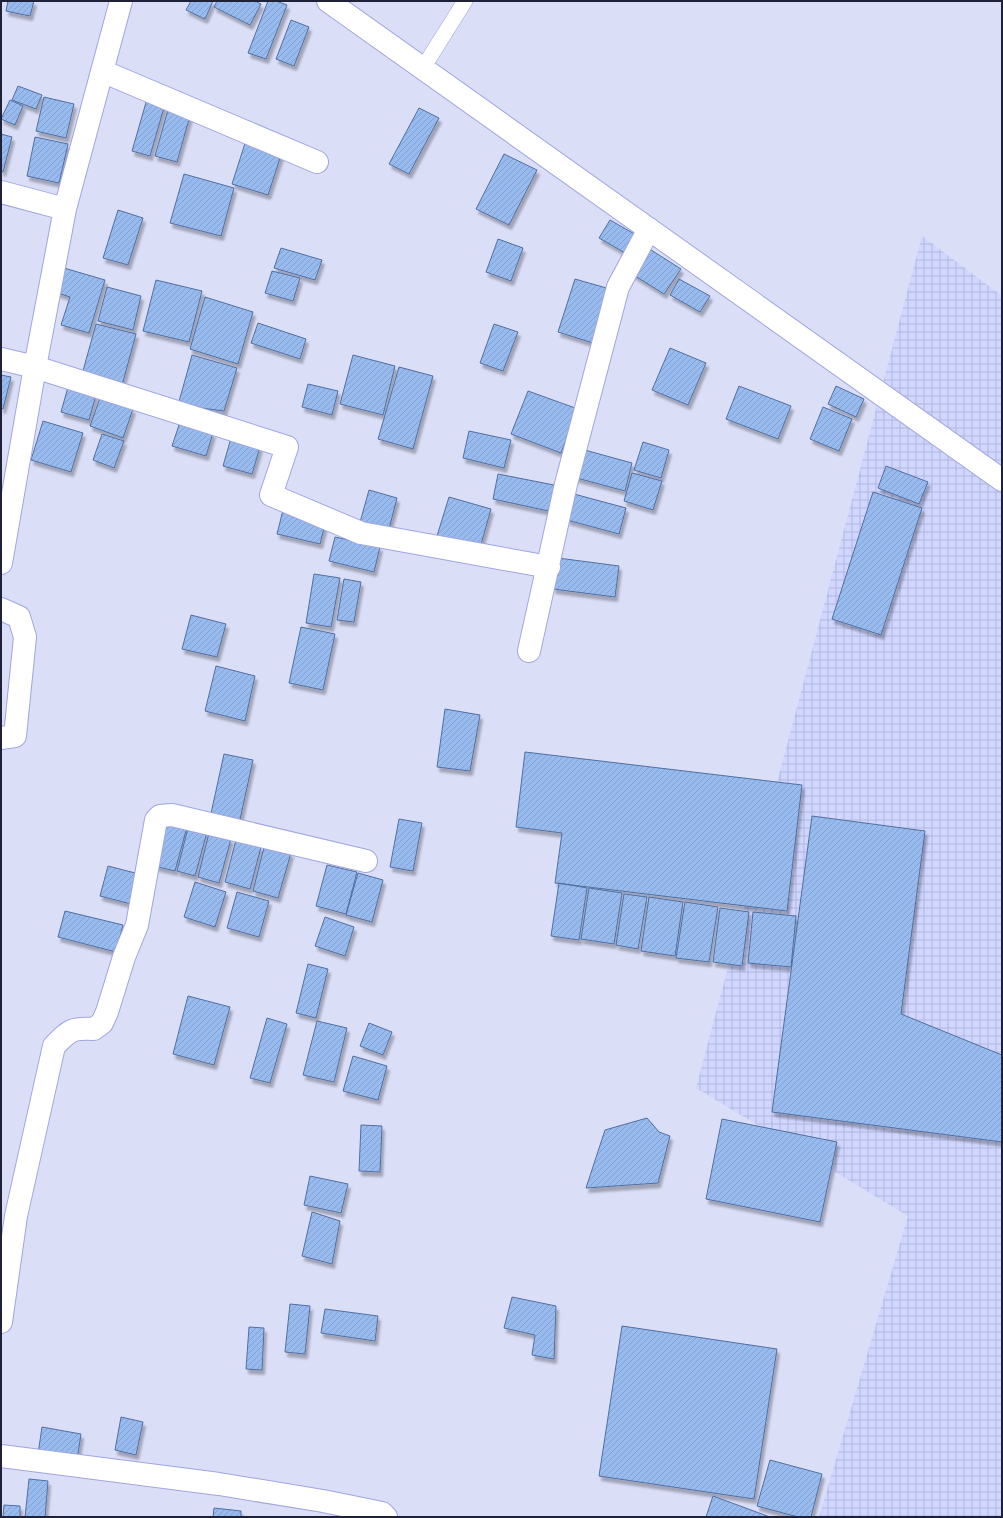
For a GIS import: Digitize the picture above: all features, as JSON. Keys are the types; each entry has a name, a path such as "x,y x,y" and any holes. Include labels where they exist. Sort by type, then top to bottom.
{"street":[{"path":"1,563 35,368 65,209 120,1"},
{"path":"328,1 1002,480"},
{"path":"102,71 317,162"},
{"path":"1,192 65,209"},
{"path":"529,651 566,484 618,287 649,229"},
{"path":"1,359 35,368 287,447 271,495 360,533 548,567"},
{"path":"1,610 19,617 25,637 15,736 1,738"},
{"path":"1,1322 16,1216 54,1046 66,1034 77,1028 94,1029 102,1023 107,1012 124,957 137,925 156,820 160,816 172,815 366,861"},
{"path":"1,1456 219,1484 323,1501 382,1513 386,1517"}],"lane":[{"path":"423,68 465,1"}],"shaded area":[{"path":"922,236 1002,296 1002,1517 819,1517 908,1216 696,1088"}],"building":[{"path":"8,1 34,1 30,16 6,11"},
{"path":"191,1 213,1 205,19 186,10"},
{"path":"217,1 255,1 261,4 250,25 214,7"},
{"path":"268,1 276,1 287,5 266,59 248,53"},
{"path":"291,20 309,27 294,66 276,59"},
{"path":"18,86 42,95 36,109 12,100"},
{"path":"44,97 74,104 66,138 36,131"},
{"path":"147,99 165,104 150,156 132,151"},
{"path":"10,100 23,106 15,125 1,119"},
{"path":"169,106 191,112 177,162 155,156"},
{"path":"419,108 439,118 409,174 389,164"},
{"path":"1,134 12,137 3,172 1,171"},
{"path":"35,137 68,144 59,183 27,176"},
{"path":"247,137 283,149 268,195 232,184"},
{"path":"504,154 537,170 509,225 476,209"},
{"path":"184,174 234,188 221,236 170,223"},
{"path":"118,210 143,218 128,265 103,258"},
{"path":"610,220 638,236 627,254 599,238"},
{"path":"498,239 523,248 511,281 486,272"},
{"path":"281,248 322,260 315,280 274,268"},
{"path":"648,248 681,269 664,294 632,274"},
{"path":"64,268 105,280 89,333 61,325 70,297 55,292"},
{"path":"272,271 300,278 293,301 265,293"},
{"path":"575,279 610,289 593,343 558,332"},
{"path":"679,279 710,296 700,312 670,295"},
{"path":"156,280 202,291 189,342 143,331"},
{"path":"107,287 141,296 133,330 98,321"},
{"path":"205,297 253,312 238,364 190,349"},
{"path":"258,323 306,339 300,359 251,343"},
{"path":"96,324 136,334 121,389 81,378"},
{"path":"494,324 518,332 503,371 480,363"},
{"path":"670,348 706,363 688,405 652,390"},
{"path":"192,355 237,368 224,411 178,405"},
{"path":"353,355 395,366 383,415 340,404"},
{"path":"399,367 433,376 413,449 378,439"},
{"path":"1,375 11,377 3,409 1,408"},
{"path":"308,384 338,391 332,415 302,407"},
{"path":"739,386 791,406 778,439 726,419"},
{"path":"836,386 864,399 856,417 828,404"},
{"path":"68,387 96,395 89,420 61,412"},
{"path":"528,391 578,409 561,453 511,434"},
{"path":"100,398 133,409 123,438 90,426"},
{"path":"823,407 852,419 839,451 810,439"},
{"path":"43,421 83,433 71,472 31,460"},
{"path":"180,422 213,433 206,456 172,446"},
{"path":"469,431 511,440 504,468 463,458"},
{"path":"102,434 124,441 114,468 93,460"},
{"path":"231,438 260,447 252,474 223,466"},
{"path":"643,442 669,450 661,478 634,470"},
{"path":"581,449 632,463 625,491 573,477"},
{"path":"886,466 928,482 919,504 878,488"},
{"path":"632,473 662,481 653,510 624,501"},
{"path":"498,474 559,486 553,512 493,499"},
{"path":"369,490 397,498 388,533 359,526"},
{"path":"873,492 922,508 881,635 832,619"},
{"path":"574,494 626,508 619,534 567,520"},
{"path":"449,497 491,509 480,548 437,536"},
{"path":"283,510 326,520 320,544 277,534"},
{"path":"335,537 380,547 374,572 329,561"},
{"path":"558,558 619,566 615,597 553,589"},
{"path":"314,574 340,578 331,627 306,623"},
{"path":"344,579 361,582 354,622 337,620"},
{"path":"191,615 226,624 217,657 182,649"},
{"path":"301,627 335,634 323,690 289,683"},
{"path":"216,666 255,676 245,721 205,711"},
{"path":"445,709 480,715 470,771 437,767"},
{"path":"525,752 802,785 787,911 555,883 562,833 516,827"},
{"path":"224,754 253,760 239,824 210,818"},
{"path":"812,816 925,831 901,1014 1002,1055 1002,1142 772,1112"},
{"path":"399,819 422,823 413,871 390,867"},
{"path":"166,822 187,827 175,871 154,866"},
{"path":"188,828 207,832 195,876 177,871"},
{"path":"209,833 231,839 219,883 198,877"},
{"path":"236,840 261,847 250,889 225,882"},
{"path":"264,847 291,853 278,898 253,891"},
{"path":"327,865 357,872 346,914 316,906"},
{"path":"108,866 143,875 135,905 100,896"},
{"path":"358,873 383,880 372,922 346,915"},
{"path":"195,882 226,892 215,927 184,917"},
{"path":"559,883 587,888 579,940 551,936"},
{"path":"589,888 622,893 614,944 581,939"},
{"path":"237,892 269,901 259,937 227,928"},
{"path":"624,894 647,897 638,949 616,945"},
{"path":"649,897 683,902 675,956 641,951"},
{"path":"685,902 718,907 709,962 676,958"},
{"path":"720,908 749,912 742,966 713,962"},
{"path":"65,911 123,925 116,952 58,937"},
{"path":"753,912 796,916 791,967 748,963"},
{"path":"325,917 354,927 345,956 315,946"},
{"path":"308,964 328,969 316,1018 296,1013"},
{"path":"188,996 230,1007 214,1065 173,1054"},
{"path":"267,1018 287,1024 270,1083 250,1078"},
{"path":"317,1021 347,1028 334,1082 303,1075"},
{"path":"369,1023 392,1032 383,1055 360,1046"},
{"path":"353,1056 387,1066 378,1100 343,1091"},
{"path":"647,1118 659,1132 670,1136 658,1183 586,1188 605,1130"},
{"path":"722,1119 837,1142 820,1222 706,1199"},
{"path":"361,1125 382,1126 380,1172 359,1171"},
{"path":"310,1176 348,1184 341,1213 304,1205"},
{"path":"312,1212 340,1221 332,1264 302,1256"},
{"path":"512,1297 556,1306 554,1359 532,1355 535,1335 504,1328"},
{"path":"290,1304 310,1306 305,1354 285,1352"},
{"path":"325,1309 378,1316 375,1341 321,1333"},
{"path":"622,1326 777,1349 754,1499 599,1476"},
{"path":"249,1327 264,1328 262,1370 246,1369"},
{"path":"121,1417 143,1422 136,1455 115,1450"},
{"path":"42,1427 81,1434 77,1460 38,1454"},
{"path":"770,1460 822,1474 811,1517 798,1517 757,1506"},
{"path":"29,1479 48,1481 45,1517 25,1517"},
{"path":"713,1496 770,1517 706,1517"},
{"path":"4,1505 20,1506 20,1517 3,1517"},
{"path":"214,1508 241,1511 241,1517 213,1517"}]}
